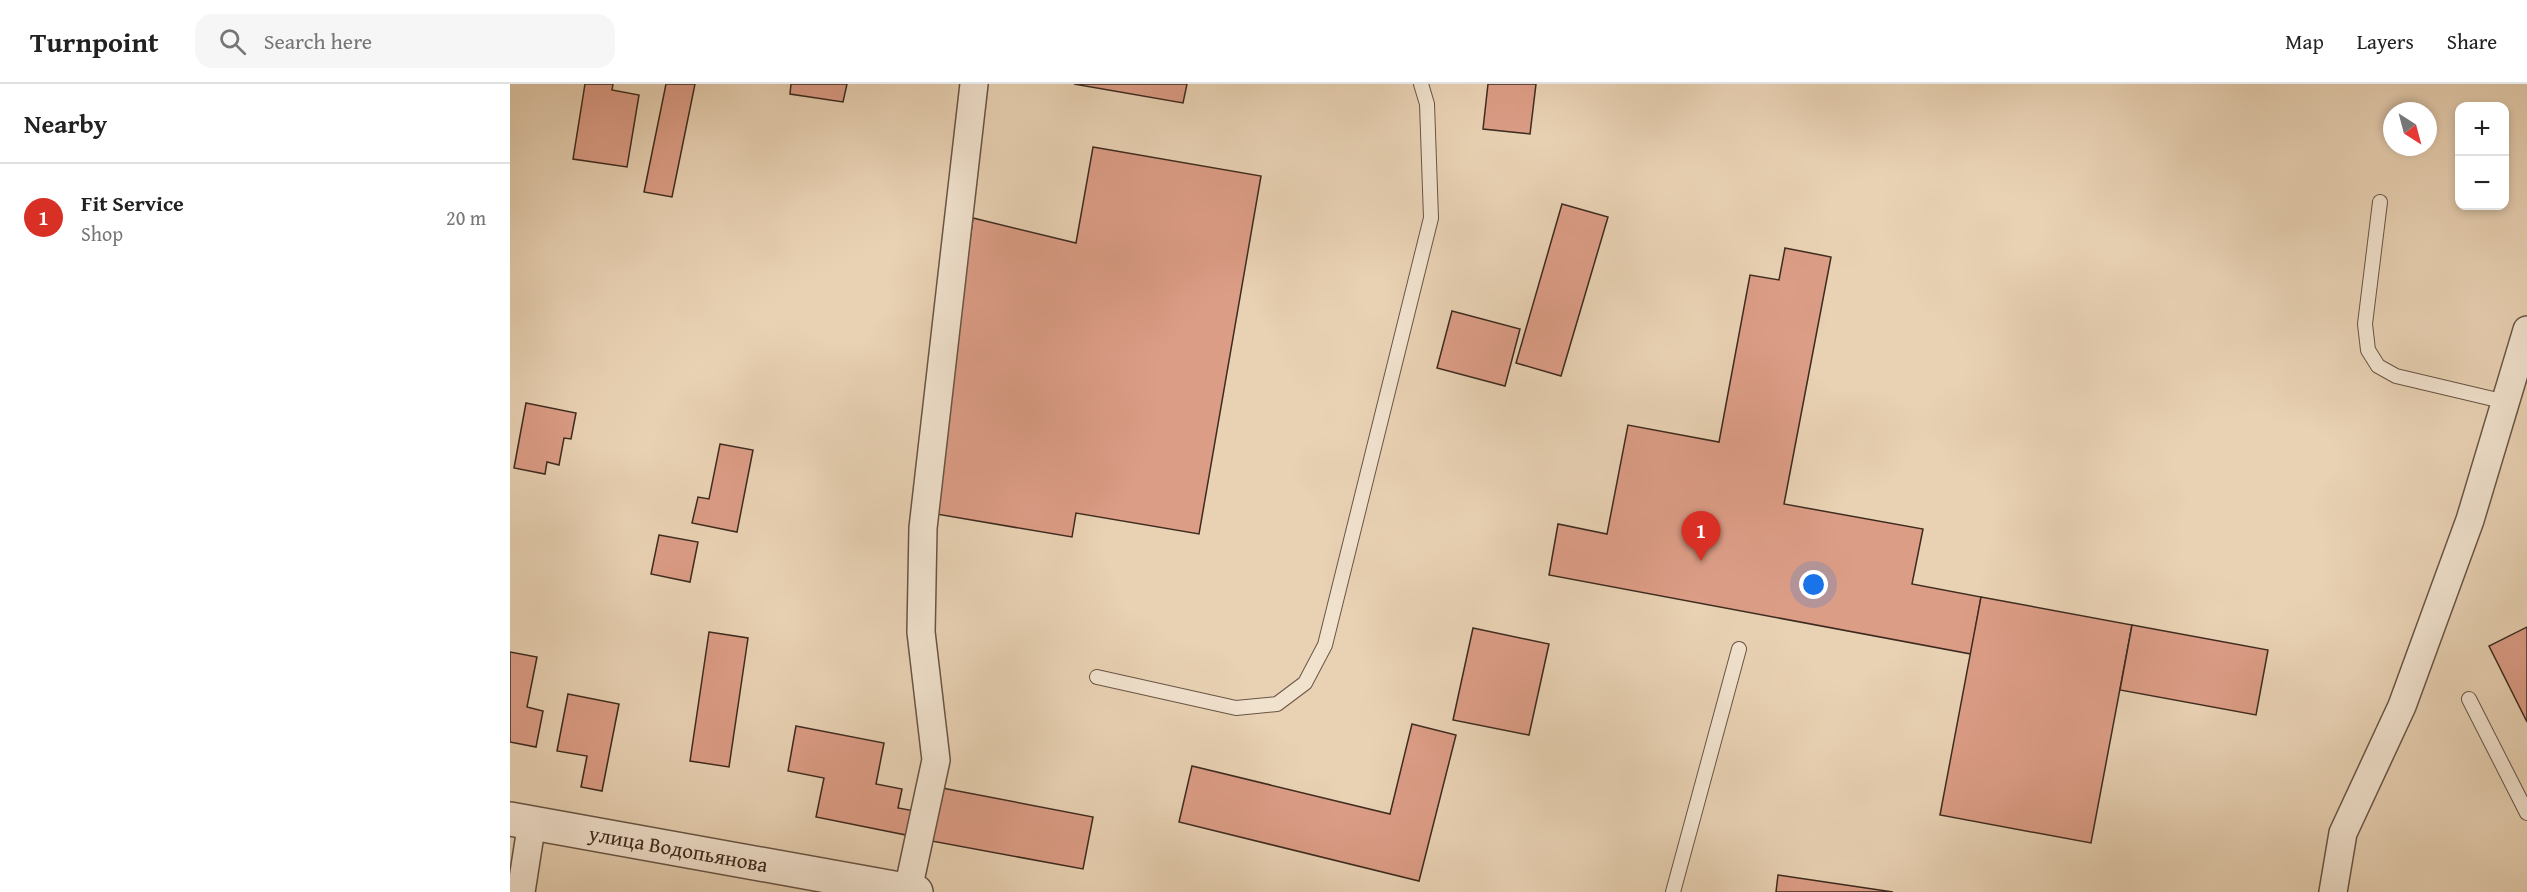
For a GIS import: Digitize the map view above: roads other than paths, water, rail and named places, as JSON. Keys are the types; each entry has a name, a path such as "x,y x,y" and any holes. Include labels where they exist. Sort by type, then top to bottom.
{"street":[{"path":"912,891 936,760 921,632 923,528 974,84"},
{"path":"2333,892 2343,833 2402,706 2470,520 2527,330"},
{"path":"521,820 521,892"},
{"name":"улица Водопьянова","path":"521,820 912,891"}],"lane":[{"path":"1097,677 1236,708 1277,704 1305,683 1325,645 1431,218 1427,104 1421,84"},
{"path":"2380,202 2365,324 2368,350 2378,366 2396,376 2505,402"},
{"path":"1673,892 1738,649"},
{"path":"2469,699 2527,813"}],"place":[{"name":"Fit Service","path":"1701,561"}]}
